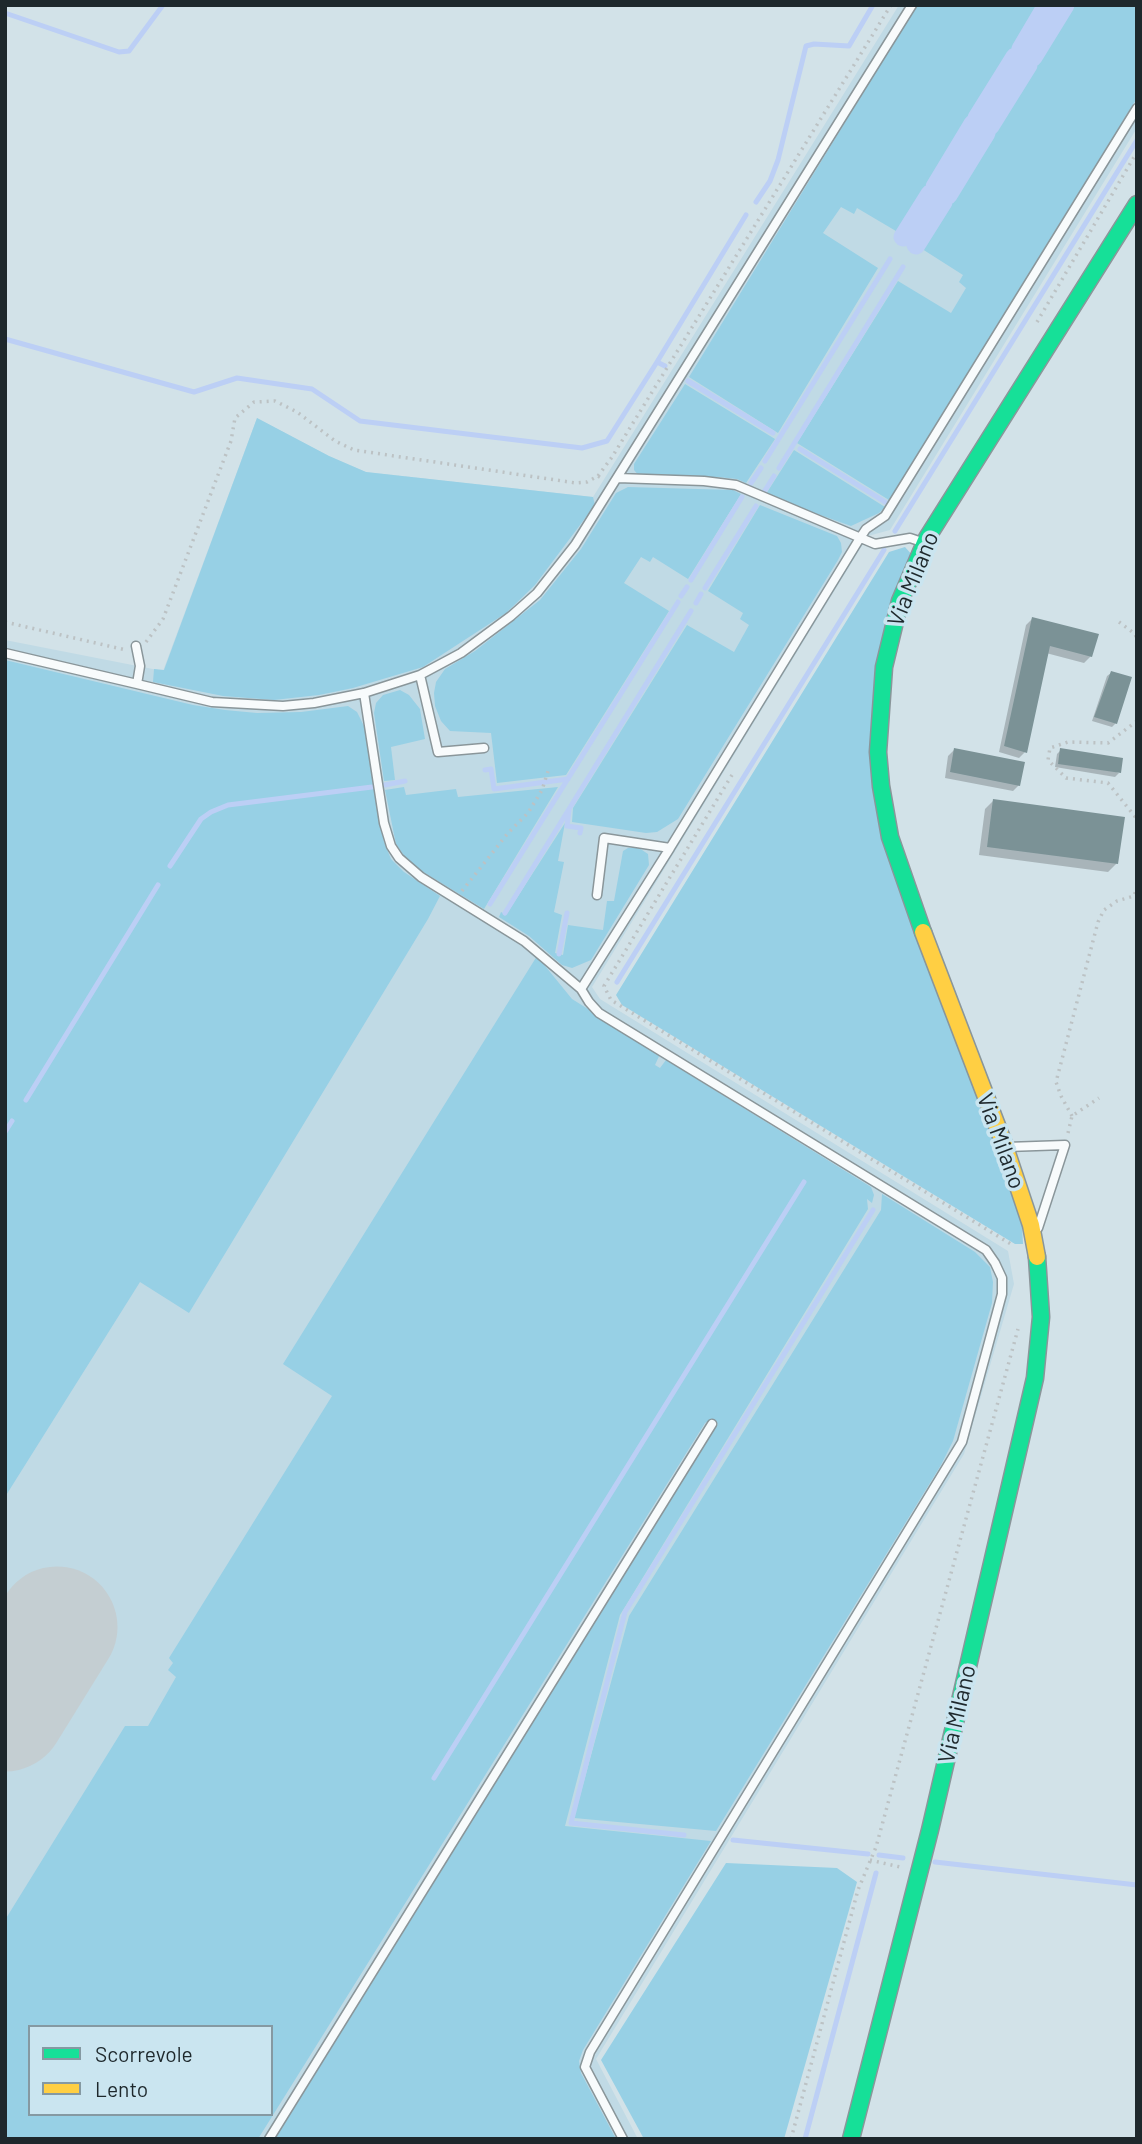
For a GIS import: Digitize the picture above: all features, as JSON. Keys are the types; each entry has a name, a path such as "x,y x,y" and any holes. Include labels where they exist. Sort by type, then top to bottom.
{"street":[{"name":"Via Milano","path":"851,2139 919,1871 1040,1348 1041,1302 1034,1240 1005,1147 902,878 890,837 881,786 878,718 884,667 900,601 925,543 958,486 1137,204"}],"lane":[{"path":"5,653 212,702 251,705 313,703 364,693 420,675 461,653 537,593 575,545 912,5"},
{"path":"581,989 860,538 866,529 885,516 1137,108"},
{"path":"618,478 736,485 875,544 910,538 925,543"},
{"path":"136,646 140,666 137,684"},
{"path":"420,675 438,752 484,748"},
{"path":"364,693 384,823 391,846 399,858 421,877 524,941 581,989 599,1013 986,1250 1002,1278 1002,1294 962,1441 590,2052 585,2067 623,2139"},
{"path":"597,895 604,838 670,848"},
{"path":"1005,1147 1065,1145 1034,1240"},
{"path":"269,2139 712,1424"}],"path":[{"path":"5,622 123,651 145,643 163,619 231,441 235,418 254,402 275,401 297,412 335,441 354,450 576,483 587,482 598,476 891,5"},
{"path":"598,476 606,480 618,478"},
{"path":"1119,622 1135,634 1137,639"},
{"path":"1137,721 1108,743 1068,742 1050,748 1048,760 1066,778 1108,783 1137,819"},
{"path":"738,765 604,986 611,1000 1014,1246 1017,1257"},
{"path":"457,898 508,833 528,813 542,790 549,768"},
{"path":"1065,1145 1072,1116 1056,1082 1098,922 1104,910 1117,901 1134,896 1137,887"},
{"path":"1072,1116 1099,1098"},
{"path":"791,2139 858,1890 879,1835 1020,1322"},
{"path":"870,1860 919,1871"}],"shaded area":[{"path":"899,5 1137,5 1137,128 890,530 868,536 592,987 600,999 1008,1251 1014,1284 964,1454 596,2059 638,2139 5,2139 5,640 163,671 257,418 366,472 593,497"},
{"path":"917,5 1042,5 901,234 857,208 854,214 841,207 823,233 878,268 778,433 689,377"},
{"path":"1067,5 1137,5 1137,98 889,500 797,443 898,281 951,313 966,288 959,282 963,275 919,247"},
{"path":"685,384 775,439 746,483 718,477 640,477 634,470 634,464"},
{"path":"257,418 366,472 593,497 595,505 535,585 506,613 423,667 353,688 274,700 223,696 153,682 154,669 164,670"},
{"path":"794,450 885,507 879,513 851,526 766,494"},
{"path":"628,487 733,490 741,494 688,579 653,557 650,562 641,557 624,583 669,611 566,775 497,783 491,733 450,731 441,721 435,706 436,682 445,669 475,651 540,600 581,549 616,493"},
{"path":"760,505 837,536 842,552 838,560 678,819 657,832 646,833 572,822 573,808 687,625 734,652 749,625 740,619 743,613 708,591"},
{"path":"905,547 913,556 873,755 1022,1223 1023,1244 1015,1244 622,1005 616,995 889,552"},
{"path":"5,660 193,705 225,710 257,713 301,712 348,706 357,712 366,730 379,819 391,859 404,872 440,896 189,1313 140,1282 5,1497"},
{"path":"400,690 409,695 420,709 425,739 391,747 395,780 384,781 374,713 376,703 383,695"},
{"path":"404,787 406,795 456,789 458,797 558,787 484,909 420,870 405,857 396,844 385,790"},
{"path":"565,823 558,861 564,862 554,912 562,915 555,953 563,955 568,925 603,930 607,901 614,901 623,851 639,848 648,854 649,865 591,960 572,968 562,965 529,936 499,917 501,912 506,915"},
{"path":"537,956 572,999 660,1054 655,1065 660,1068 666,1060 871,1187 874,1195 872,1203 867,1199 868,1209 620,1615 565,1826 711,1841 583,2050 579,2061 581,2073 616,2139 275,2139 718,1424 711,1419 705,1423 273,2115 273,2025 28,2025 28,2116 272,2116 258,2139 5,2139 5,1920 125,1726 148,1726 176,1677 168,1670 173,1663 169,1658 332,1396 283,1364"},
{"path":"882,1194 975,1252 990,1267 993,1282 992,1303 953,1441 941,1465 716,1831 574,1818 629,1616 881,1210"},
{"path":"726,1863 837,1868 857,1882 784,2139 644,2139 601,2060"}],"building":[{"path":"1032,617 1099,634 1092,657 1050,646 1027,753 1004,746"},
{"path":"1111,671 1132,677 1117,724 1094,717"},
{"path":"954,748 1025,762 1020,786 950,772"},
{"path":"1060,748 1123,758 1121,773 1058,764"},
{"path":"993,799 1125,817 1118,864 987,847"}],"waterway":[{"path":"5,13 119,52 129,51 163,5"},
{"path":"756,202 770,181 778,160 806,46 849,46 873,5"},
{"path":"1021,49 1047,5"},
{"path":"1033,57 1065,5"},
{"path":"977,118 1015,57"},
{"path":"990,126 1028,65"},
{"path":"935,187 973,124"},
{"path":"948,195 986,133"},
{"path":"895,531 1137,140"},
{"path":"903,237 930,194"},
{"path":"916,245 943,202"},
{"path":"665,366 657,362 746,215"},
{"path":"765,461 890,259"},
{"path":"779,468 903,267"},
{"path":"5,339 194,392 237,378 312,389 360,421 582,448 607,441 657,362"},
{"path":"688,381 773,433"},
{"path":"800,449 885,502"},
{"path":"751,483 761,468"},
{"path":"764,492 774,476"},
{"path":"691,580 742,497"},
{"path":"705,588 756,506"},
{"path":"617,982 884,550"},
{"path":"681,596 687,587"},
{"path":"696,603 701,594"},
{"path":"490,904 678,602"},
{"path":"505,913 691,611"},
{"path":"485,770 491,769 494,789 568,779"},
{"path":"385,785 405,781"},
{"path":"170,866 201,819 228,805 372,787"},
{"path":"569,810 567,826 581,828 580,833"},
{"path":"26,1100 158,885"},
{"path":"559,954 567,913"},
{"path":"5,1132 12,1121"},
{"path":"434,1778 804,1182"},
{"path":"684,1835 571,1823 625,1612 873,1210"},
{"path":"733,1840 868,1854"},
{"path":"879,1855 903,1858"},
{"path":"935,1862 1137,1885"},
{"path":"805,2139 876,1873"}],"runway":[{"path":"5,1711 57,1627"}],"traffic: fast":[{"path":"923,932 890,837 878,752 884,667 900,601 927,538 1137,204"},
{"path":"851,2139 930,1830 1035,1378 1041,1317 1037,1257"}],"traffic: slow":[{"path":"923,932 1004,1144 1031,1225 1037,1257"}]}
